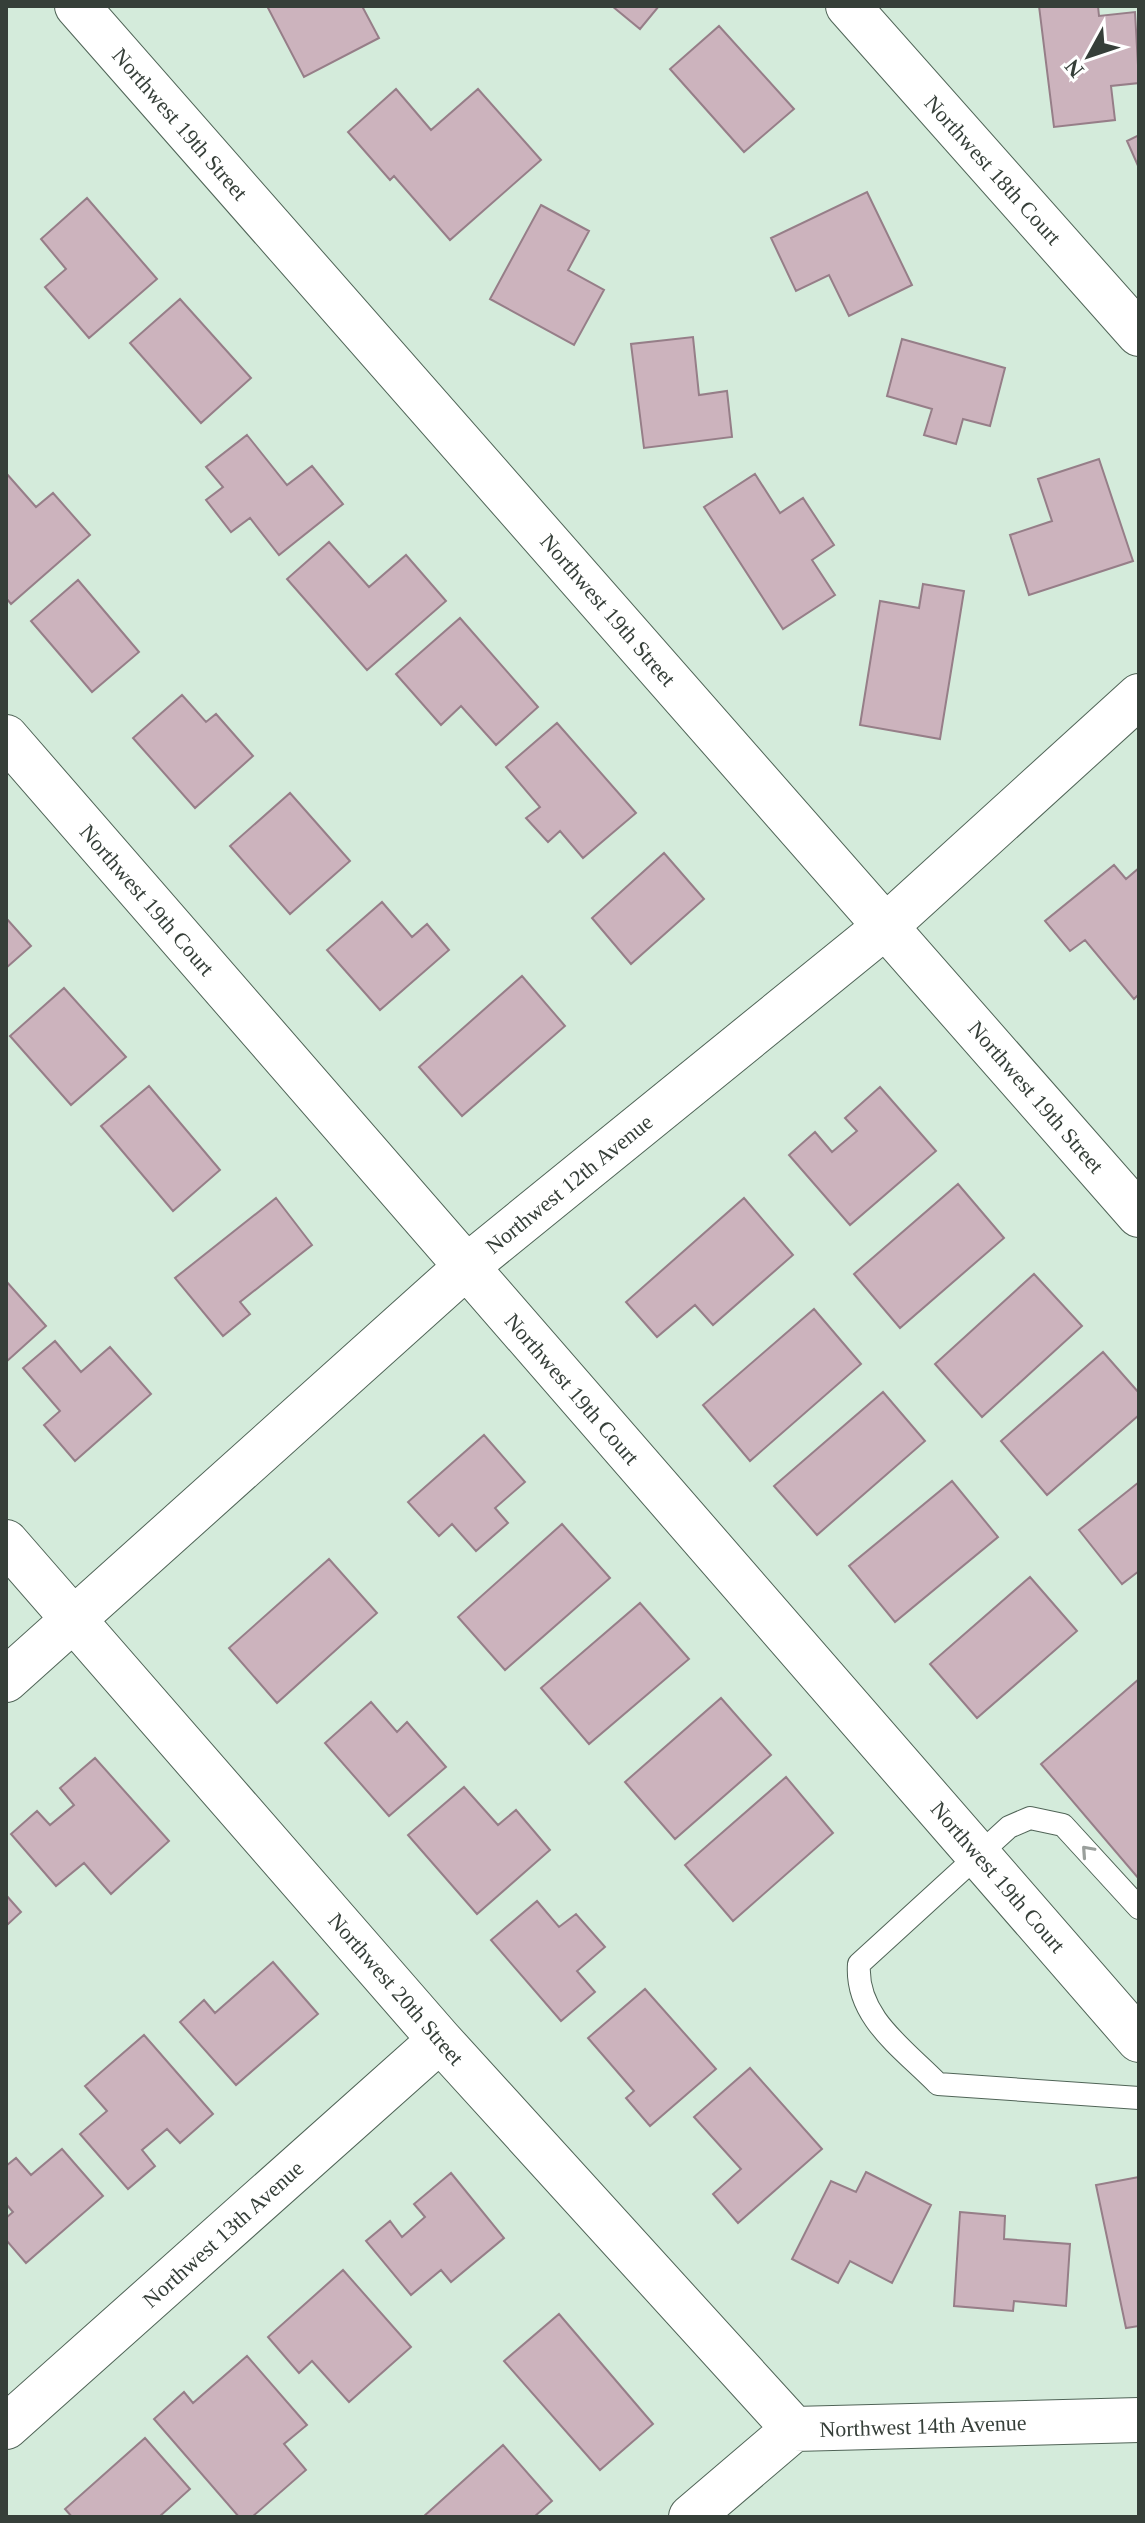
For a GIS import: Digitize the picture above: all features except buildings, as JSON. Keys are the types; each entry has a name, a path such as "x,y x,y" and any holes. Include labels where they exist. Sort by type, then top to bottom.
{"street":[{"name":"Northwest 19th Street","path":"77,6 1139,1215"},
{"name":"Northwest 18th Court","path":"848,6 1139,334"},
{"name":"Northwest 12th Avenue","path":"6,1680 466,1267 886,926 1139,696"},
{"name":"Northwest 19th Court","path":"6,737 1139,2040"},
{"name":"Northwest 20th Street","path":"6,1542 440,2040 794,2429"},
{"name":"Northwest 13th Avenue","path":"6,2427 440,2040"},
{"name":"Northwest 14th Avenue","path":"691,2517 794,2429 1139,2420"}],"lane":[{"path":"1139,1908 1063,1825 1030,1818 1009,1827 859,1964 857,1985 869,2014 938,2084 1139,2098"}]}
